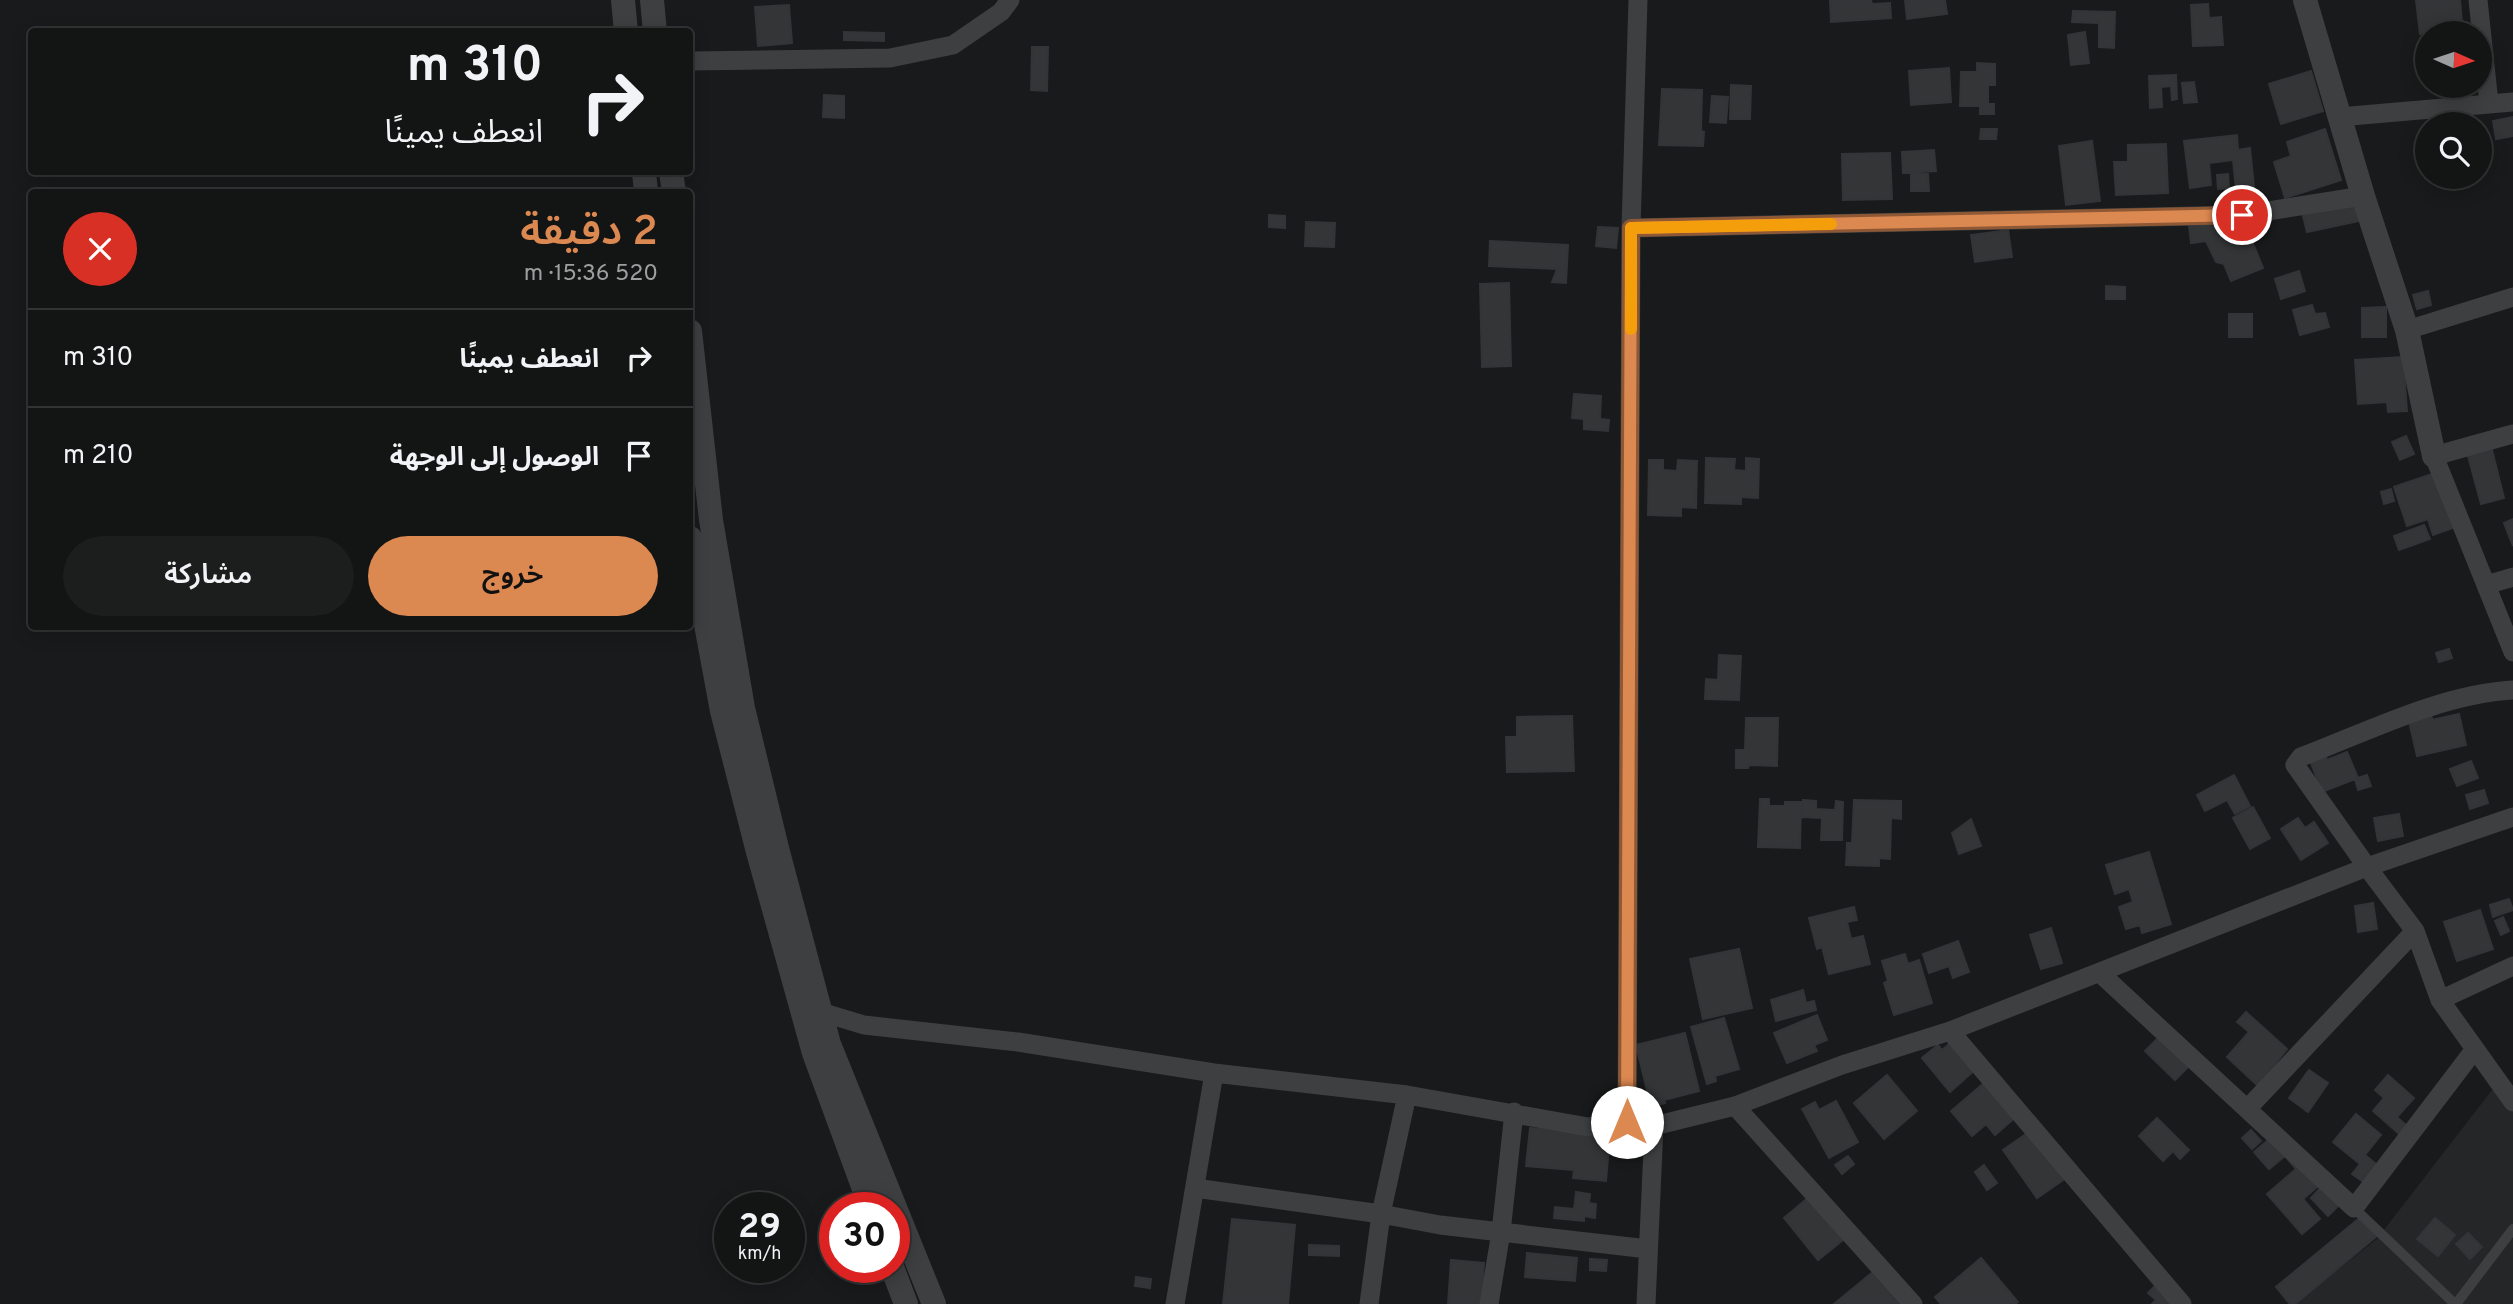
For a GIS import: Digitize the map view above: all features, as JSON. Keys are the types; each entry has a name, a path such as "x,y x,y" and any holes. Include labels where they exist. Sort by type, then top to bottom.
{"street":[{"path":"622,0 626,28"},
{"path":"652,0 655,28"},
{"path":"693,61 890,58 953,45 1001,12 1010,0"},
{"path":"1627,1122 1631,228 1638,0"},
{"path":"2305,0 2363,196 2407,330 2434,456 2513,652"},
{"path":"2478,0 2490,103"},
{"path":"2339,117 2513,102"},
{"path":"1631,228 2242,215 2363,196"},
{"path":"2407,330 2513,297"},
{"path":"693,358 711,520 743,708 830,1044 934,1304"},
{"path":"2434,456 2513,434"},
{"path":"693,554 722,711 758,852 814,1053 865,1192"},
{"path":"2486,585 2513,577"},
{"path":"2513,690 2482,693 2422,710 2301,757 2295,765 2415,931 2440,1000 2513,1102"},
{"path":"821,1012 863,1025 1018,1042 1214,1073 1407,1095 1588,1127 1627,1122 1654,1126 1735,1106 1842,1065 1950,1031 2101,974 2367,867 2513,817"},
{"path":"2247,1109 2415,931"},
{"path":"2440,1000 2513,966"},
{"path":"2101,974 2354,1208 2475,1049"},
{"path":"830,1044 863,1025"},
{"path":"1950,1031 2182,1304"},
{"path":"1175,1304 1214,1073"},
{"path":"1369,1304 1381,1214 1407,1095"},
{"path":"1735,1106 1913,1304"},
{"path":"1489,1304 1501,1232 1514,1112"},
{"path":"1646,1304 1654,1126"},
{"path":"1195,1188 1440,1225 1648,1249"},
{"path":"898,1283 906,1304"}],"lane":[{"path":"2354,1208 2455,1304 2513,1229"}],"shaded area":[{"path":"2499,1081 2513,1101 2513,1304 2294,1304 2377,1239"}],"building":[{"path":"1830,0 1890,3 1891,18 1831,22"},
{"path":"1905,0 1945,0 1947,14 1907,19"},
{"path":"2416,0 2460,0 2462,21 2418,21"},
{"path":"2208,4 2209,18 2221,17 2223,45 2193,46 2191,5"},
{"path":"789,5 792,43 758,46 755,7"},
{"path":"2073,11 2115,12 2114,48 2099,47 2099,23 2072,22"},
{"path":"844,32 884,33 884,41 844,40"},
{"path":"2085,32 2089,63 2071,65 2068,35"},
{"path":"1032,47 1048,47 1047,91 1031,90"},
{"path":"1977,63 1995,64 1995,85 1988,85 1988,104 1994,104 1994,114 1980,114 1980,106 1960,106 1961,72 1977,72"},
{"path":"1949,68 1951,102 1911,105 1909,71"},
{"path":"2311,71 2323,111 2281,124 2269,84"},
{"path":"2176,75 2177,99 2172,100 2171,86 2161,87 2162,107 2150,108 2149,76"},
{"path":"2194,82 2197,102 2184,103 2182,83"},
{"path":"1731,85 1751,86 1750,119 1730,119"},
{"path":"1662,89 1702,90 1703,146 1659,145"},
{"path":"824,95 844,96 844,118 823,117"},
{"path":"1712,96 1728,97 1726,123 1710,122"},
{"path":"2513,117 2513,136 2496,139 2493,121"},
{"path":"1981,129 1997,129 1996,139 1980,139"},
{"path":"2325,129 2341,180 2285,198 2274,162 2291,156 2287,142"},
{"path":"2237,135 2238,150 2250,148 2255,197 2237,199 2233,160 2209,163 2211,185 2190,188 2184,141"},
{"path":"2092,141 2100,201 2066,205 2059,146"},
{"path":"2166,144 2168,193 2116,195 2114,162 2128,162 2128,145"},
{"path":"1934,150 1936,171 1903,173 1902,152"},
{"path":"1890,153 1892,199 1843,200 1842,154"},
{"path":"1911,174 1928,174 1929,191 1911,191"},
{"path":"2228,174 2229,188 2218,189 2217,175"},
{"path":"2355,201 2359,221 2307,232 2302,212"},
{"path":"1269,215 1285,216 1285,228 1269,227"},
{"path":"1306,222 1335,223 1334,247 1305,246"},
{"path":"2221,223 2225,233 2234,232 2240,242 2248,231 2263,268 2231,281 2224,264 2216,262 2206,241 2191,243 2189,226"},
{"path":"1598,227 1618,228 1616,248 1596,246"},
{"path":"2008,230 2012,257 1975,262 1971,235"},
{"path":"1490,241 1568,245 1566,283 1552,282 1557,269 1489,266"},
{"path":"2299,271 2305,291 2281,299 2275,279"},
{"path":"1509,283 1511,366 1482,367 1480,284"},
{"path":"2106,286 2125,287 2125,299 2106,299"},
{"path":"2428,291 2431,305 2417,309 2413,295"},
{"path":"2312,305 2315,314 2325,313 2329,327 2300,335 2293,310"},
{"path":"2386,307 2386,337 2362,337 2362,308"},
{"path":"2229,314 2252,314 2252,337 2229,337"},
{"path":"2403,357 2407,411 2388,412 2387,402 2358,404 2355,360"},
{"path":"1574,394 1601,396 1600,419 1609,420 1608,431 1584,429 1584,419 1572,418"},
{"path":"2406,436 2414,454 2400,460 2392,442"},
{"path":"2492,450 2504,498 2481,504 2468,456"},
{"path":"1706,458 1735,459 1734,470 1746,471 1746,458 1759,459 1758,498 1741,497 1741,504 1705,503"},
{"path":"1649,460 1663,460 1663,470 1677,471 1678,460 1697,461 1696,508 1681,507 1681,516 1648,515"},
{"path":"2435,473 2453,528 2433,535 2428,519 2407,526 2394,487"},
{"path":"2391,489 2394,501 2384,504 2381,492"},
{"path":"2513,519 2513,546 2504,523"},
{"path":"2424,525 2430,539 2399,550 2394,536"},
{"path":"2449,649 2452,658 2439,662 2436,653"},
{"path":"1719,655 1741,656 1739,700 1705,699 1706,679 1718,680"},
{"path":"2431,712 2432,720 2459,714 2466,745 2417,756 2408,717"},
{"path":"1572,716 1574,771 1507,772 1506,737 1517,737 1517,717"},
{"path":"1746,718 1778,718 1777,766 1749,765 1748,768 1736,768 1736,750 1745,750"},
{"path":"2323,749 2327,760 2347,752 2358,778 2322,792 2308,755"},
{"path":"2471,761 2478,778 2457,786 2450,769"},
{"path":"2234,775 2250,806 2235,814 2227,800 2205,811 2197,795"},
{"path":"2367,775 2371,786 2358,790 2355,779"},
{"path":"2484,790 2488,803 2470,809 2466,795"},
{"path":"1760,799 1769,799 1769,806 1801,802 1800,848 1758,847"},
{"path":"1803,800 1816,801 1816,809 1835,810 1836,801 1843,802 1842,840 1821,840 1822,818 1802,817"},
{"path":"1854,800 1901,801 1901,819 1891,818 1890,859 1879,858 1879,866 1846,865 1847,843 1852,843"},
{"path":"2253,807 2270,838 2250,849 2233,818"},
{"path":"2399,814 2403,836 2378,841 2374,818"},
{"path":"2298,818 2305,828 2314,822 2328,843 2301,860 2281,829"},
{"path":"1971,819 1981,846 1959,854 1952,833"},
{"path":"2149,852 2171,924 2142,933 2140,925 2126,929 2119,907 2133,902 2129,889 2115,894 2106,865"},
{"path":"2509,899 2513,910 2493,917 2490,905"},
{"path":"2373,903 2377,929 2358,932 2355,906"},
{"path":"1854,907 1857,920 1847,922 1851,939 1863,936 1870,964 1829,974 1822,947 1817,949 1809,918"},
{"path":"2480,910 2493,949 2457,961 2444,922"},
{"path":"2503,917 2509,931 2501,935 2495,921"},
{"path":"2051,928 2062,963 2041,969 2030,935"},
{"path":"1958,941 1969,972 1953,978 1949,966 1929,973 1923,954"},
{"path":"1739,949 1752,1008 1703,1019 1690,959"},
{"path":"1905,954 1908,964 1919,960 1932,1003 1894,1015 1884,983 1888,981 1882,961"},
{"path":"1803,990 1806,1003 1814,1001 1816,1010 1776,1021 1771,1000"},
{"path":"2246,1012 2287,1049 2258,1086 2227,1057 2249,1032 2237,1022"},
{"path":"1817,1015 1827,1040 1814,1045 1817,1051 1787,1063 1774,1033"},
{"path":"1724,1018 1739,1069 1715,1076 1716,1081 1707,1084 1691,1027"},
{"path":"2167,1029 2197,1058 2175,1080 2145,1051"},
{"path":"1685,1033 1699,1091 1664,1100 1665,1103 1651,1107 1636,1045"},
{"path":"1953,1041 1976,1069 1950,1092 1922,1058 1938,1045 1942,1050"},
{"path":"2309,1070 2328,1083 2308,1112 2289,1098"},
{"path":"1887,1075 1917,1111 1884,1139 1854,1103"},
{"path":"2388,1075 2414,1098 2397,1117 2407,1126 2399,1134 2373,1111 2384,1098 2375,1090"},
{"path":"1985,1082 2018,1115 1995,1135 1986,1124 1972,1136 1951,1111"},
{"path":"1836,1101 1858,1142 1829,1158 1802,1109 1815,1102 1819,1110"},
{"path":"2356,1114 2381,1135 2365,1155 2376,1164 2362,1181 2352,1174 2360,1164 2333,1142"},
{"path":"2157,1118 2189,1150 2180,1159 2173,1151 2163,1161 2139,1136"},
{"path":"1530,1128 1610,1135 1606,1181 1573,1178 1574,1170 1526,1166"},
{"path":"2032,1130 2066,1178 2037,1198 2003,1150"},
{"path":"2251,1130 2261,1141 2252,1149 2242,1138"},
{"path":"2274,1135 2324,1181 2303,1199 2320,1219 2302,1234 2267,1194 2296,1169 2285,1156 2269,1169 2254,1152"},
{"path":"1848,1156 1854,1164 1842,1174 1835,1165"},
{"path":"1984,1165 1997,1183 1987,1190 1975,1172"},
{"path":"2328,1180 2346,1198 2328,1216 2311,1198"},
{"path":"1576,1192 1590,1194 1589,1203 1596,1204 1595,1218 1584,1216 1584,1221 1554,1218 1555,1207 1574,1209"},
{"path":"1809,1197 1844,1239 1818,1260 1784,1218"},
{"path":"2362,1216 2378,1235 2295,1304 2290,1304 2276,1287"},
{"path":"2435,1218 2455,1235 2438,1256 2417,1239"},
{"path":"1232,1219 1295,1225 1288,1304 1223,1304"},
{"path":"2468,1233 2482,1247 2470,1259 2456,1244"},
{"path":"1309,1245 1339,1246 1339,1256 1309,1255"},
{"path":"1527,1253 1577,1258 1575,1281 1525,1277"},
{"path":"1981,1258 2018,1302 1941,1304 1935,1297"},
{"path":"1590,1259 1607,1260 1606,1271 1590,1270"},
{"path":"1451,1260 1484,1263 1481,1304 1448,1304"},
{"path":"1873,1272 1899,1304 1834,1304"},
{"path":"1136,1277 1151,1279 1150,1288 1135,1286"},
{"path":"2159,1282 2181,1304 2152,1304 2156,1300 2148,1293"}],"slow traffic":[{"path":"1631,329 1631,228 1831,224"}],"route":[{"path":"1627,1122 1631,228 2242,215"}]}
